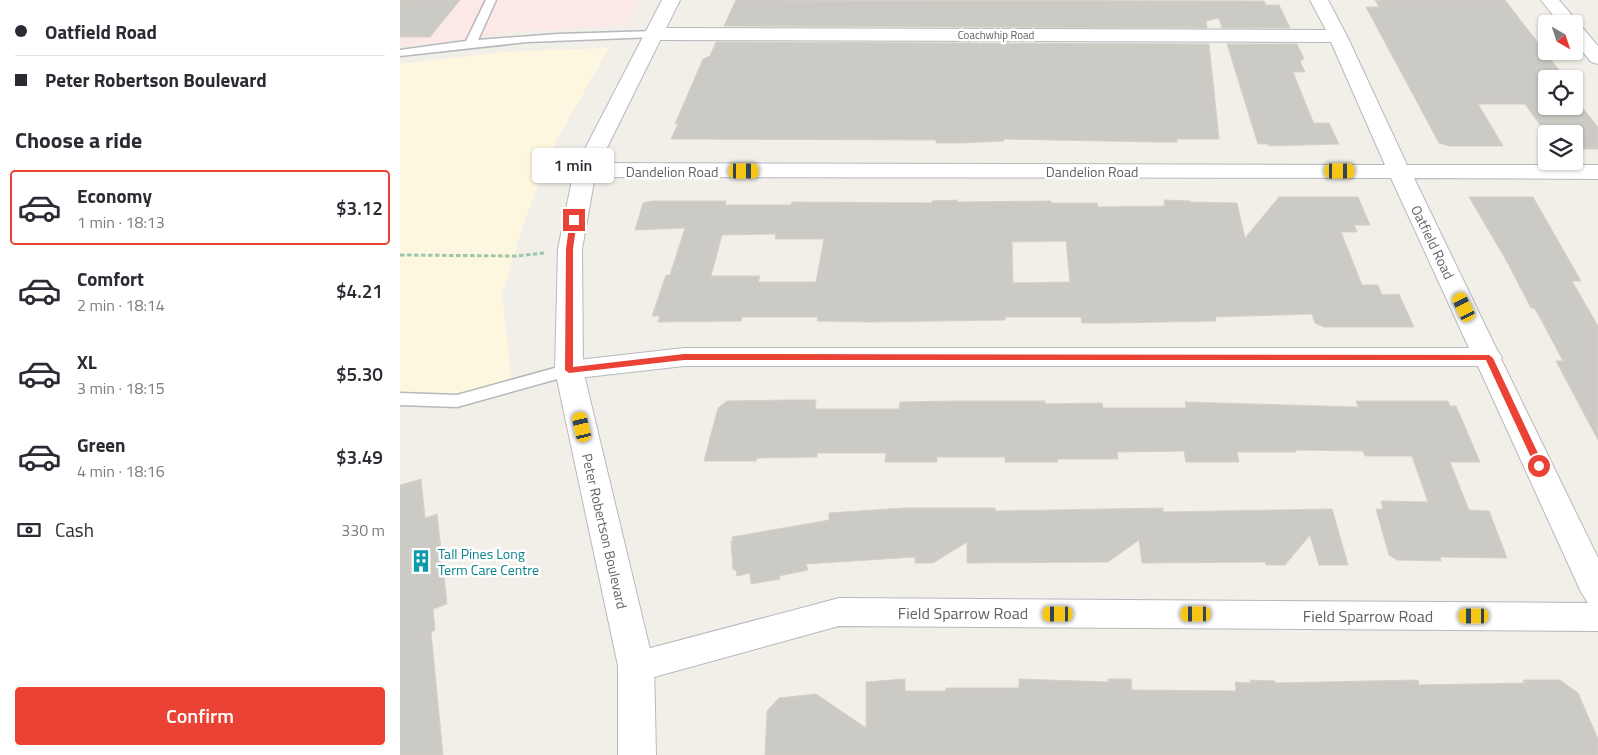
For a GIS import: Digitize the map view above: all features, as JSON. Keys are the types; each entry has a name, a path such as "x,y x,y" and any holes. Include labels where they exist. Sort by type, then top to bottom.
{"street":[{"name":"Peter Robertson Boulevard","path":"637,755 636,666 569,370 570,249 585,170 671,0"},
{"name":"Oatfield Road","path":"1319,0 1338,36 1399,171 1598,592"},
{"path":"1550,0 1562,15"},
{"name":"Coachwhip Road","path":"654,34 1338,36"},
{"path":"1583,40 1598,58"},
{"name":"Dandelion Road","path":"585,170 1598,172"},
{"path":"569,370 684,357 1489,358"},
{"name":"Field Sparrow Road","path":"636,666 839,612 1598,617"}],"lane":[{"path":"471,43 491,0"},
{"path":"400,53 471,43 573,35 654,34"},
{"path":"400,399 457,401 569,370"}],"path":[{"path":"400,255 516,256 570,249"}],"shaded area":[{"path":"400,0 640,0 627,25 503,33 440,44 400,46"},
{"path":"609,48 554,145 524,222 502,294 512,385 457,401 400,399 400,64 502,52"}],"building":[{"path":"400,0 460,0 430,37 400,37"},
{"path":"736,0 1264,1 1266,5 1279,5 1290,28 1222,28 1219,18 1206,21 1207,28 724,26"},
{"path":"1375,0 1505,0 1538,43 1538,60 1551,60 1559,70 1538,70 1538,115 1583,115 1583,108 1598,127 1598,149 1583,149 1583,125 1540,125 1525,104 1478,104 1503,146 1449,146 1439,143 1366,7 1379,7"},
{"path":"716,42 1209,44 1219,139 1177,139 1177,142 1154,142 1004,139 1004,141 936,143 936,140 671,139 678,124 675,124 703,59 710,56"},
{"path":"1227,44 1297,44 1304,59 1300,61 1305,72 1293,72 1311,117 1314,123 1329,123 1339,144 1269,146 1268,144 1258,144"},
{"path":"1279,197 1358,197 1370,225 1354,225 1357,232 1341,232 1362,285 1378,285 1382,295 1399,294 1414,327 1324,327 1315,323 1312,314 1215,317 1216,321 1111,323 1082,323 1081,317 1005,317 1005,320 871,322 817,321 818,317 742,317 741,321 658,322 660,316 652,316 666,275 670,275 685,228 635,230 643,203 652,201 726,201 725,205 791,205 792,202 932,203 932,201 957,200 957,202 1051,201 1051,203 1097,203 1098,207 1165,206 1164,200 1237,203 1245,238","holes":["776,234 775,239 824,239 816,282 758,282 760,276 711,276 722,235","1066,241 1070,282 1013,283 1012,242"]},
{"path":"1469,197 1533,197 1581,281 1572,281 1598,326 1598,440 1556,361 1563,361 1538,314 1534,308 1531,308 1506,260"},
{"path":"816,400 815,409 899,409 900,402 957,401 1045,401 1045,404 1102,403 1103,408 1186,408 1185,402 1358,407 1356,401 1448,401 1450,406 1456,406 1480,462 1450,462 1469,510 1489,511 1507,558 1440,557 1441,561 1397,560 1389,555 1376,509 1383,509 1381,501 1428,502 1412,456 1365,456 1363,451 1296,450 1296,452 1237,452 1239,462 1186,462 1184,451 1117,452 1118,459 1057,459 1058,462 1005,462 1005,457 937,457 937,462 885,462 886,453 817,453 817,457 757,458 756,461 704,461 718,408 727,401"},
{"path":"421,479 425,518 437,514 447,604 433,609 435,630 431,632 443,755 400,755 400,485"},
{"path":"904,508 995,508 995,511 1163,508 1163,512 1332,509 1348,565 1319,565 1310,535 1285,565 1266,565 1265,562 1142,563 1139,540 1108,562 967,563 967,542 933,563 915,563 915,557 806,564 808,570 779,576 780,579 751,584 750,573 737,576 736,570 733,570 732,537 829,520 829,513"},
{"path":"905,679 905,691 946,691 946,688 1019,688 1019,679 1109,682 1108,679 1131,679 1132,690 1236,691 1235,682 1251,683 1250,680 1275,681 1275,683 1418,680 1419,685 1525,683 1523,680 1560,680 1578,693 1598,739 1598,755 765,755 767,711 779,698 816,694 866,728 866,682"}],"place":[{"name":"Tall Pines Long Term Care Centre","path":"421,561"}],"route":[{"path":"574,220 570,249 569,370 684,357 1489,358 1539,466"}]}
